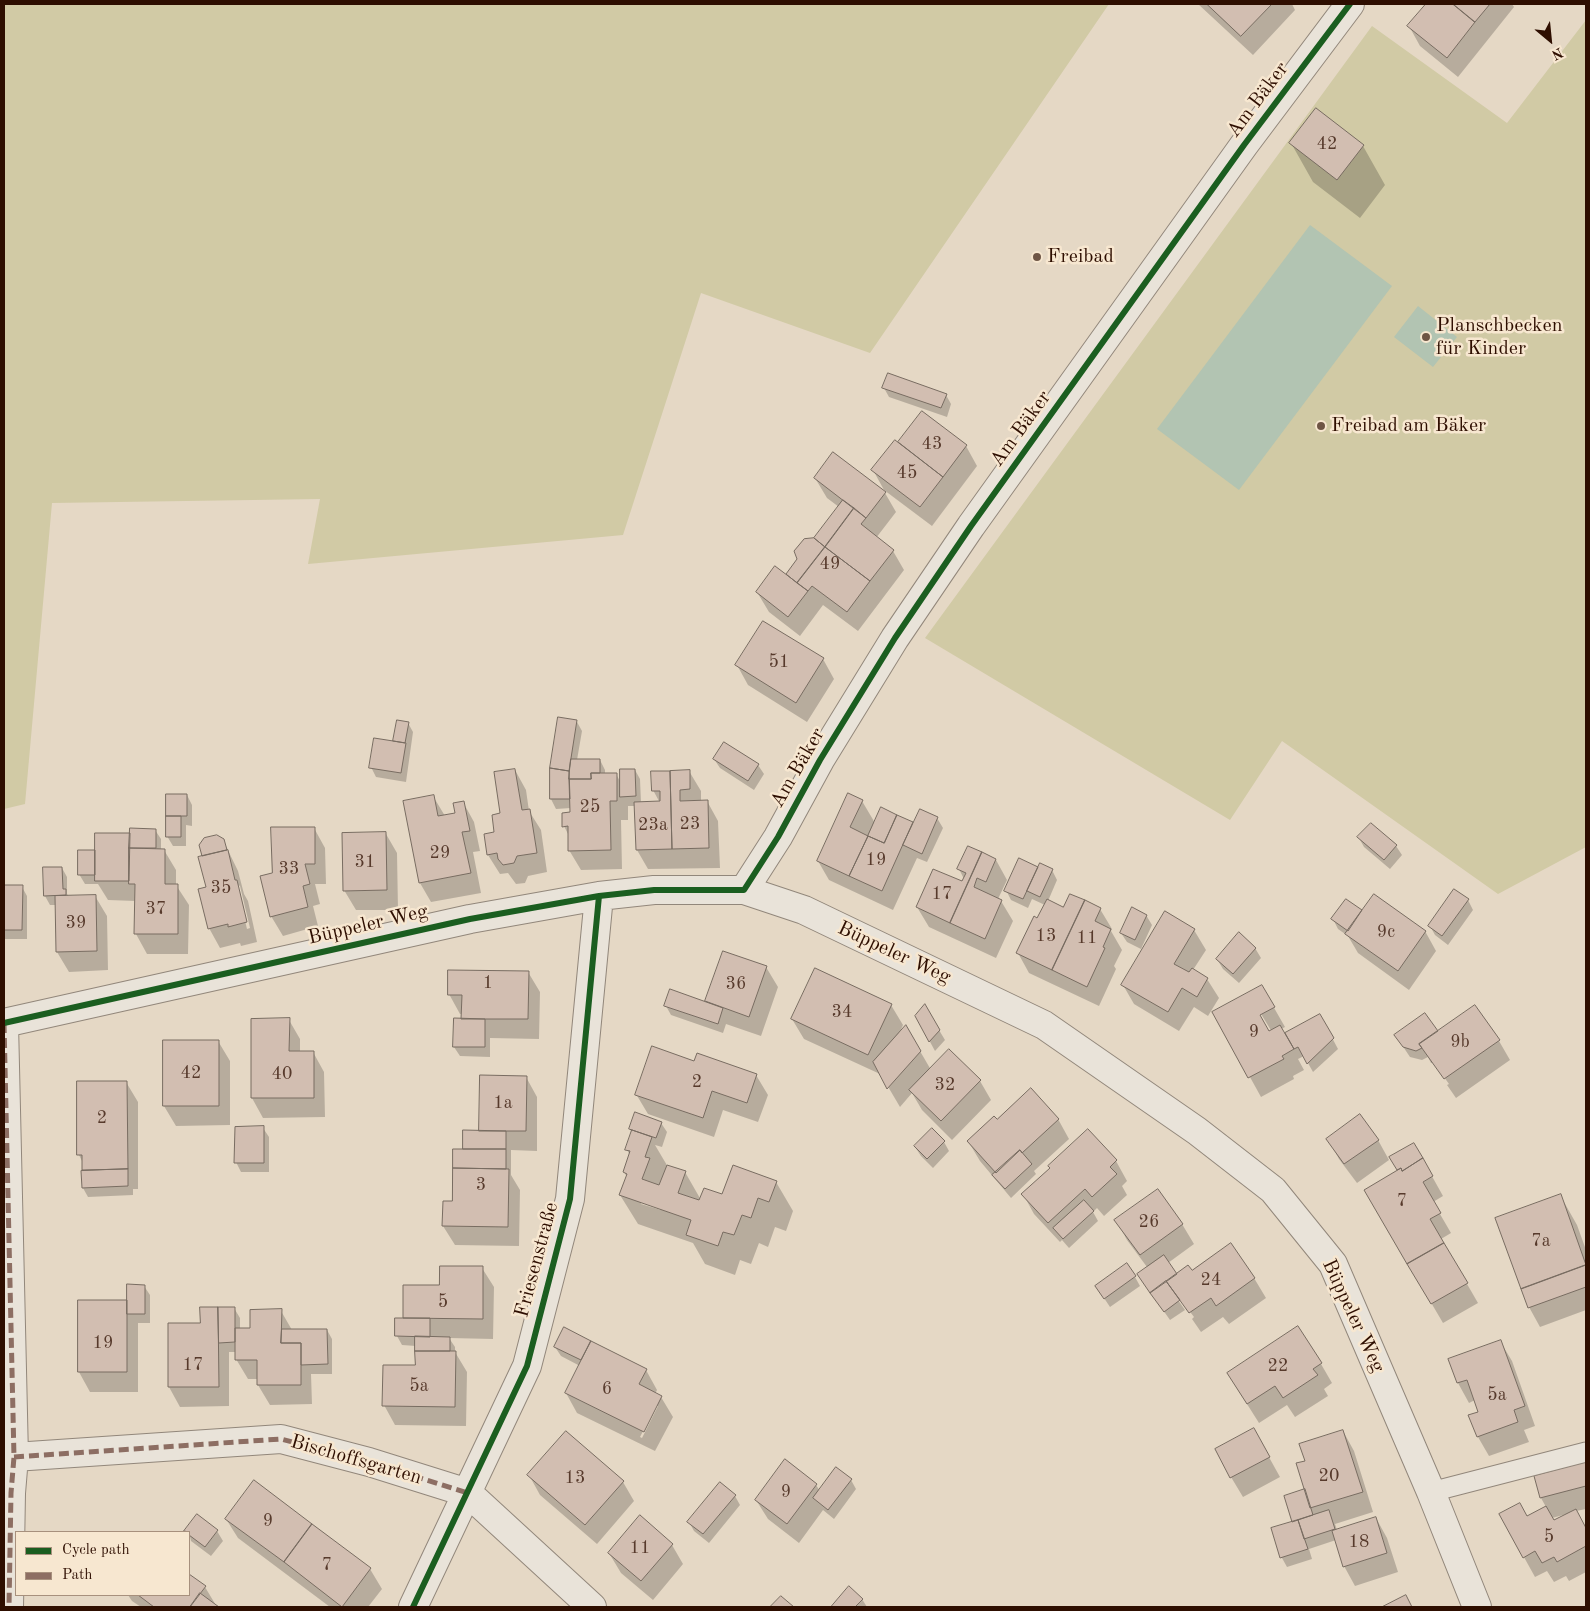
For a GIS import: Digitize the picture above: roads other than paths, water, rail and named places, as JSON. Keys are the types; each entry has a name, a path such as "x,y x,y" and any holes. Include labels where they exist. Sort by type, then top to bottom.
{"street":[{"name":"Am Bäker","path":"744,890 778,837 820,760 895,638 966,534 1244,145 1350,4"},
{"name":"Büppeler Weg","path":"4,1023 470,919 599,896 654,890 744,890 804,910 1044,1025 1197,1131 1273,1190 1333,1264 1431,1492 1476,1607"},
{"name":"Friesenstraße","path":"413,1607 527,1366 570,1199 599,896"},
{"path":"4,1023 14,1457 11,1493 9,1607"},
{"name":"Bischoffsgarten","path":"14,1457 281,1439 370,1462 468,1493 592,1607"}],"lane":[{"path":"1431,1492 1586,1452"}],"place":[{"name":"Freibad","path":"1037,257"},
{"name":"Planschbecken für Kinder","path":"1426,337"},
{"name":"Freibad am Bäker","path":"1321,426"}]}
